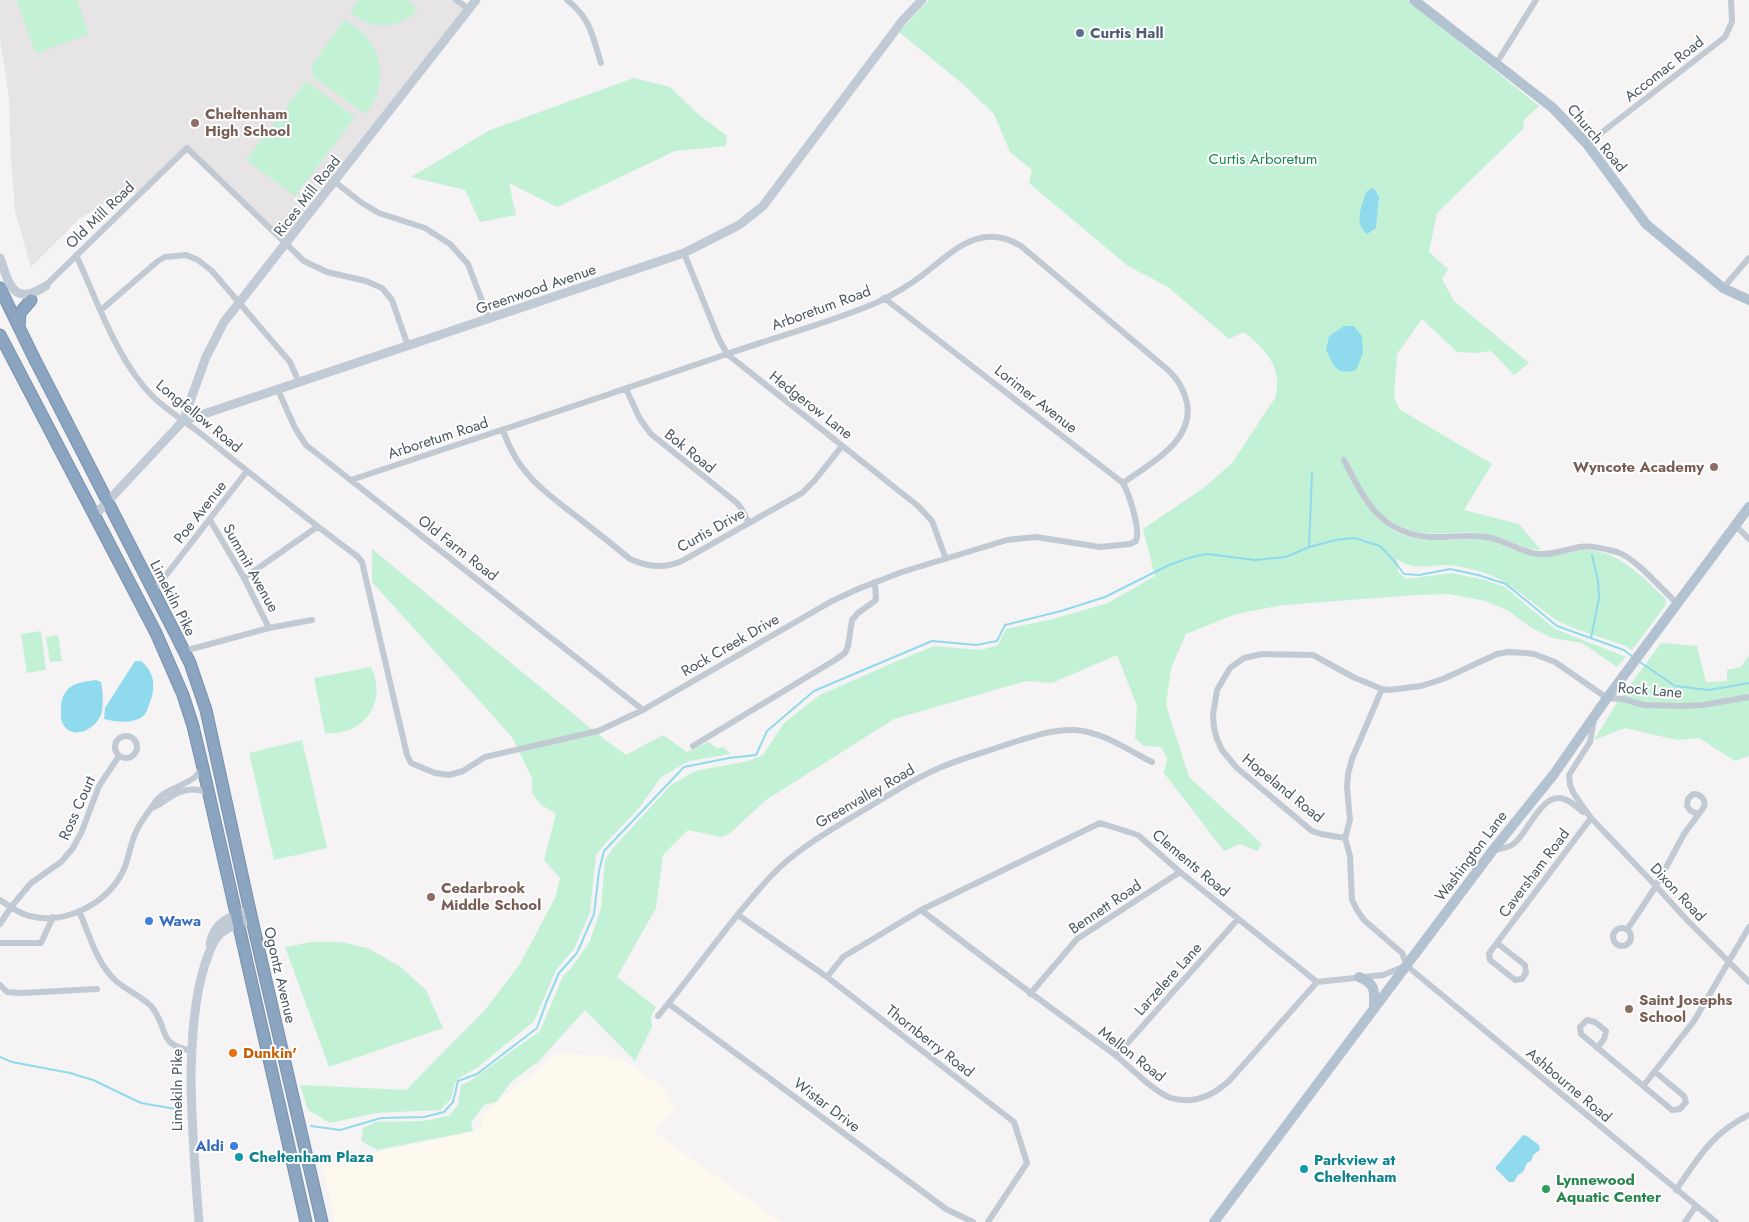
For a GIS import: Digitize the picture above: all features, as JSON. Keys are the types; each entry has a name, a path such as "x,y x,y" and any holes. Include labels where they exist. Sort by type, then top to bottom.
{"highway":[{"path":"0,282 9,306"},
{"path":"0,288 9,306"},
{"path":"19,328 20,313 32,300"},
{"name":"Limekiln Pike","path":"9,306 184,651 198,686 206,710 251,915"},
{"path":"0,329 16,364"},
{"path":"0,335 16,364"},
{"name":"Limekiln Pike","path":"16,364 139,598 185,702 237,919"},
{"name":"Ogontz Avenue","path":"251,915 322,1222"},
{"name":"Ogontz Avenue","path":"237,919 306,1222"}],"main road":[{"name":"Rices Mill Road","path":"183,421 206,357 224,322 476,0"},
{"name":"Greenwood Avenue","path":"95,515 183,421 684,253 739,225 763,206 903,20 922,0"},
{"name":"Church Road","path":"1414,0 1553,108 1587,144 1646,224 1723,288 1749,300"},
{"path":"0,258 11,286 17,293 26,295 46,286"},
{"name":"Washington Lane","path":"1214,1222 1494,850 1554,774 1607,698 1749,507"},
{"name":"Limekiln Pike","path":"199,1222 191,1129 192,1051 200,981 210,950 217,937 237,919 251,915"},
{"path":"1359,977 1369,981 1374,988 1374,1009"}],"street":[{"path":"456,0 469,9"},
{"path":"567,0 588,22 601,63"},
{"path":"1496,64 1536,0"},
{"name":"Accomac Road","path":"1587,144 1725,37 1732,22 1731,0"},
{"name":"Old Mill Road","path":"32,300 187,148 286,245"},
{"path":"335,182 356,199 379,213 425,228 450,244 468,264 489,319"},
{"name":"Arboretum Road","path":"351,480 866,307 912,282 961,245 976,238 988,237 1001,238 1021,246 1168,370 1182,387 1188,411 1186,424 1181,435 1173,445 1123,484"},
{"path":"286,245 304,262 319,269 366,281 382,288 392,300 408,346"},
{"name":"Hedgerow Lane","path":"684,253 718,337 727,354 923,510 932,521 946,559"},
{"name":"Longfellow Road","path":"76,255 123,358 141,384 161,404 317,527 357,556 362,562 365,568 405,749 411,763"},
{"path":"101,310 158,260 165,256 186,255 207,266 290,362 299,382"},
{"path":"1723,288 1749,258"},
{"name":"Lorimer Avenue","path":"884,298 1123,484"},
{"name":"Bok Road","path":"626,389 640,419 651,434 736,503 749,523"},
{"name":"Old Farm Road","path":"278,390 294,428 306,445 643,710"},
{"name":"Curtis Drive","path":"503,430 520,466 540,488 630,559 645,565 666,567 674,565 807,489 842,446"},
{"path":"1344,460 1364,499 1376,514 1390,525 1407,533 1429,537 1462,536 1491,538 1515,548 1539,554 1563,552 1581,547 1618,552 1638,567 1678,604"},
{"name":"Poe Avenue","path":"153,592 247,471"},
{"name":"Rock Creek Drive","path":"411,763 435,773 448,775 462,771 484,757 598,731 643,710 832,601 874,582 1000,542 1021,538 1036,538 1100,547 1130,544 1136,541 1138,533 1123,484"},
{"name":"Summit Avenue","path":"210,520 244,578 269,628"},
{"path":"1735,526 1749,539"},
{"path":"244,578 317,527"},
{"path":"694,746 845,653 852,620 876,600 874,582"},
{"path":"184,651 269,628 312,620"},
{"path":"1317,982 1383,975 1407,966 1402,953 1370,926 1357,910 1352,895 1350,856 1345,838 1350,820 1347,787 1348,774 1352,759 1382,689 1398,690 1421,686 1457,673 1492,656 1514,652 1534,654 1555,662 1607,698"},
{"name":"Hopeland Road","path":"1345,838 1312,831 1233,764 1222,750 1214,728 1213,708 1220,684 1230,668 1244,658 1262,654 1313,654 1353,677 1382,689"},
{"name":"Rock Lane","path":"1607,698 1623,699 1644,705 1681,706 1703,705 1749,696"},
{"name":"Dixon Road","path":"1594,717 1590,742 1570,771 1569,781 1577,799 1591,818 1687,920 1749,982"},
{"name":"Greenvalley Road","path":"658,1016 704,956 772,874 805,847 913,781 956,762 1042,733 1074,730 1101,736 1152,762"},
{"name":"Ross Court","path":"0,924 31,883 61,862 73,848 82,831 98,786 119,756"},
{"path":"0,900 29,916 65,916 88,907 107,894 121,876 129,857 135,834 155,802 166,793 195,777 202,768"},
{"path":"152,808 185,790 198,789 208,793"},
{"name":"Dixon Road","path":"1494,850 1506,848 1514,844 1543,806 1553,799 1566,799 1591,818"},
{"path":"1627,930 1656,886 1680,840 1698,814"},
{"name":"Caversham Road","path":"1496,943 1591,818"},
{"name":"Clements Road","path":"827,977 843,957 921,910 1100,823 1138,835 1180,872 1317,982"},
{"name":"Bennett Road","path":"1030,994 1076,939 1180,872"},
{"name":"Mellon Road","path":"921,910 1170,1098 1191,1100 1204,1098 1218,1091 1317,982"},
{"path":"79,911 100,959 114,979 141,997 152,1008 166,1040 178,1048 192,1051"},
{"name":"Thornberry Road","path":"738,915 827,977 1014,1122 1027,1163 988,1222"},
{"path":"0,943 41,943 53,917"},
{"name":"Larzelere Lane","path":"1116,1056 1238,919"},
{"path":"1644,1085 1694,1021 1749,927"},
{"path":"1496,943 1525,965 1526,973 1522,979 1514,980 1489,958 1489,954 1496,943"},
{"name":"Ashbourne Road","path":"1407,966 1716,1222"},
{"path":"0,985 8,992 22,993 98,989"},
{"name":"Wistar Drive","path":"669,1004 946,1209 973,1222"},
{"path":"1597,1048 1604,1039 1606,1031 1595,1022 1587,1020 1582,1024 1580,1032 1597,1048 1672,1110 1678,1110 1683,1107 1686,1102 1684,1096 1655,1072"},
{"path":"1676,1190 1713,1139 1749,1115"},
{"path":"1685,1222 1696,1206"}],"shaded area":[{"name":"Cheltenham High School","path":"0,0 456,0 469,9 286,245 187,149 142,191 113,198 79,219 31,267 15,211 9,97 0,39"},
{"path":"556,1054 605,1056 623,1059 661,1087 676,1107 654,1132 781,1222 335,1222 322,1164 481,1130 482,1115"}],"green space":[{"path":"16,0 77,0 89,34 36,54"},
{"path":"359,0 408,0 418,10 402,21 384,26 375,25 366,23 350,12"},
{"name":"Curtis Arboretum","path":"929,0 1407,0 1539,106 1523,121 1524,128 1437,213 1429,252 1448,269 1442,279 1454,301 1529,363 1514,375 1491,351 1477,353 1457,352 1422,319 1397,354 1394,396 1399,409 1492,464 1464,510 1519,524 1541,550 1526,548 1485,534 1435,534 1411,531 1387,518 1388,527 1410,537 1434,540 1482,539 1526,553 1568,553 1583,550 1607,554 1629,566 1648,582 1666,599 1665,606 1632,650 1561,623 1504,582 1485,573 1448,565 1415,566 1403,563 1397,559 1398,572 1406,579 1452,573 1485,580 1505,587 1555,629 1626,657 1617,667 1582,643 1552,638 1532,628 1507,610 1486,601 1448,594 1283,605 1236,614 1186,634 1171,668 1166,705 1189,777 1262,844 1257,851 1240,844 1224,851 1164,773 1167,758 1161,747 1144,746 1135,738 1137,706 1117,655 1052,683 1026,681 894,719 766,800 730,833 721,837 688,830 663,855 656,908 617,977 656,1007 651,1017 652,1027 635,1061 585,1010 539,1061 512,1081 496,1102 484,1105 471,1122 473,1131 377,1150 361,1141 363,1128 375,1122 422,1121 449,1116 458,1105 461,1085 470,1081 540,1031 563,976 573,966 590,941 601,908 605,860 613,848 670,786 695,771 748,761 763,755 784,723 820,695 895,662 934,646 981,650 998,645 1006,629 1053,619 1108,603 1155,576 1143,529 1205,487 1232,463 1275,398 1277,377 1275,368 1265,352 1252,338 1244,332 1229,339 1168,287 1128,266 1029,183 1032,170 1010,152 994,114 964,85 899,32"},
{"path":"344,20 368,38 375,49 379,62 381,75 379,88 365,114 312,76 312,65"},
{"path":"634,78 670,87 698,114 727,136 726,146 675,151 557,207 509,183 516,215 480,222 465,190 411,177 490,130"},
{"path":"306,81 355,117 295,196 246,160"},
{"path":"372,549 626,755 663,735 687,752 708,742 717,748 723,747 731,754 689,761 661,777 640,807 603,846 596,855 590,912 574,949 556,970 534,1021 478,1067 459,1078 455,1083 451,1099 440,1110 376,1113 330,1123 308,1110 300,1085 406,1090 485,1010 520,964 556,896 560,878 544,860 556,814 540,804 532,793 532,778 512,737 372,582"},
{"path":"41,631 46,670 27,673 21,634"},
{"path":"58,635 62,661 50,662 46,637"},
{"path":"1661,643 1697,646 1706,682 1727,681 1727,670 1741,667 1749,655 1749,756 1735,761 1699,738 1677,740 1625,728 1594,740 1616,704"},
{"path":"371,667 376,680 376,692 374,704 369,714 361,723 351,729 325,733 314,678"},
{"path":"302,740 327,848 274,860 249,753"},
{"path":"312,942 340,942 368,948 402,968 426,990 443,1028 329,1067 285,947"}],"water":[{"path":"1372,188 1379,197 1376,228 1367,234 1359,219 1366,192"},
{"path":"1344,326 1354,326 1362,336 1363,353 1356,370 1349,372 1340,371 1336,368 1326,350 1329,336"},
{"path":"135,661 141,661 152,676 151,701 146,712 136,720 131,721 120,722 104,719 105,708"},
{"path":"96,680 101,682 102,690 103,705 100,717 89,729 79,732 69,731 63,725 61,718 64,695 71,686"},
{"path":"1523,1135 1539,1145 1540,1150 1534,1154 1531,1161 1527,1163 1523,1172 1518,1175 1514,1182 1509,1182 1495,1168"}],"waterway":[{"path":"1309,547 1312,473"},
{"path":"311,1126 340,1130 381,1118 424,1117 444,1112 453,1102 458,1081 477,1074 537,1028 559,973 577,953 594,914 599,871 604,851 684,767 756,755 767,731 814,691 932,641 976,645 997,641 1005,625 1061,611 1105,597 1169,565 1192,557 1207,554 1255,560 1286,557 1309,547 1336,540 1354,538 1380,546 1404,574 1419,575 1450,569 1506,584 1557,626 1624,650 1634,658"},
{"path":"1591,638 1599,598 1598,581 1592,555"},
{"path":"1640,662 1675,686 1709,690 1749,683"},
{"path":"0,1057 12,1062 70,1073 93,1080 141,1103 182,1110"}],"place":[{"name":"Curtis Hall","path":"1080,33"},
{"name":"Cheltenham High School","path":"195,123"},
{"name":"Wyncote Academy","path":"1714,467"},
{"name":"Cedarbrook Middle School","path":"431,897"},
{"name":"Wawa","path":"149,921"},
{"name":"Saint Josephs School","path":"1629,1009"},
{"name":"Dunkin'","path":"233,1053"},
{"name":"Aldi","path":"234,1146"},
{"name":"Cheltenham Plaza","path":"239,1157"},
{"name":"Parkview at Cheltenham","path":"1304,1169"},
{"name":"Lynnewood Aquatic Center","path":"1546,1189"}]}
